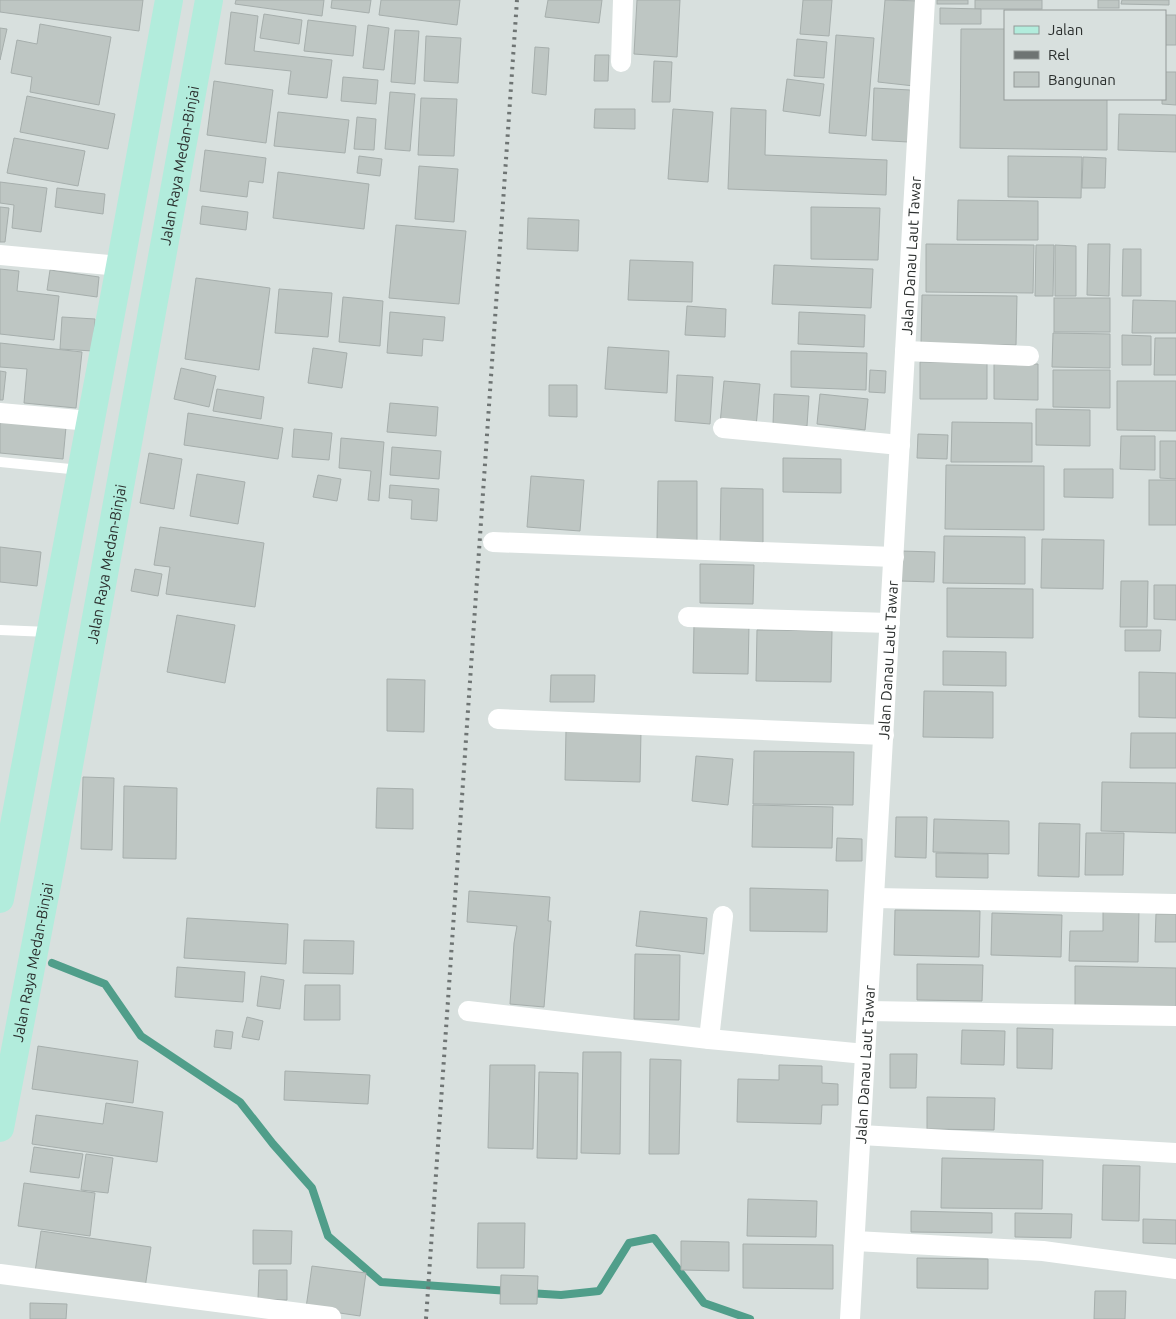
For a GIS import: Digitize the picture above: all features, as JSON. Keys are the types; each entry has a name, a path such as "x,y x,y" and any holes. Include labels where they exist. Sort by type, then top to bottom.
{"main road":[{"path":"0,899 169,0"},
{"name":"Jalan Raya Medan-Binjai","path":"0,1128 53,854 209,0"}],"street":[{"path":"621,62 623,0"},
{"name":"Jalan Danau Laut Tawar","path":"850,1319 925,0"},
{"path":"0,255 120,266"},
{"path":"905,351 1029,356"},
{"path":"0,413 90,421"},
{"path":"723,428 900,445"},
{"path":"493,542 894,557"},
{"path":"688,617 890,622"},
{"path":"498,719 884,735"},
{"path":"874,898 1176,904"},
{"path":"709,1039 723,916"},
{"path":"468,1011 709,1039 865,1054"},
{"path":"868,1011 1176,1016"},
{"path":"861,1135 1176,1153"},
{"path":"855,1241 1043,1251 1176,1269"},
{"path":"0,1274 331,1317"}],"lane":[{"path":"0,462 81,470"},
{"path":"0,630 50,632"}],"building":[{"path":"0,0 143,0 139,31 0,12"},
{"path":"236,0 324,0 322,16 235,4"},
{"path":"332,0 371,0 369,13 331,8"},
{"path":"381,0 460,0 457,25 379,15"},
{"path":"548,0 602,0 599,23 545,17"},
{"path":"637,0 680,0 677,57 634,54"},
{"path":"803,0 832,0 829,36 800,34"},
{"path":"885,0 921,1 914,86 878,82"},
{"path":"937,0 968,0 968,4 937,4"},
{"path":"975,0 1042,0 1042,9 975,9"},
{"path":"1098,0 1119,0 1119,8 1098,8"},
{"path":"1122,0 1169,0 1169,5 1121,4"},
{"path":"940,8 981,9 981,24 940,24"},
{"path":"231,12 258,16 254,51 332,60 327,98 288,94 291,71 225,64"},
{"path":"264,14 302,20 299,44 260,38"},
{"path":"1166,15 1176,15 1176,45 1166,45"},
{"path":"308,20 356,26 353,56 304,51"},
{"path":"40,24 111,37 99,105 30,92 32,77 11,73 17,40 37,44"},
{"path":"368,25 389,28 384,70 363,68"},
{"path":"0,28 7,29 0,60"},
{"path":"961,29 1004,29 1004,100 1107,100 1107,150 960,148"},
{"path":"395,30 419,31 415,84 391,82"},
{"path":"836,35 874,38 866,136 829,133"},
{"path":"426,36 461,38 458,83 424,81"},
{"path":"797,39 827,42 824,78 794,76"},
{"path":"535,47 549,48 546,95 532,93"},
{"path":"595,55 609,55 608,81 594,81"},
{"path":"654,61 672,62 670,102 652,102"},
{"path":"1166,72 1176,72 1176,105 1162,104 1162,100 1166,100"},
{"path":"343,77 378,80 376,104 341,101"},
{"path":"787,79 824,84 820,116 783,111"},
{"path":"214,81 273,90 266,143 207,135"},
{"path":"874,88 910,90 908,142 872,140"},
{"path":"390,92 415,94 410,151 385,149"},
{"path":"27,96 115,114 108,149 20,132"},
{"path":"421,98 457,99 454,156 418,155"},
{"path":"731,108 766,110 765,155 887,160 886,195 728,189"},
{"path":"595,109 635,109 635,129 594,128"},
{"path":"673,109 713,112 708,182 668,179"},
{"path":"278,112 349,120 345,153 274,146"},
{"path":"1119,114 1176,115 1176,152 1118,150"},
{"path":"357,117 376,119 374,150 354,149"},
{"path":"14,138 85,151 78,186 7,173"},
{"path":"205,150 266,158 263,183 249,181 247,197 200,191"},
{"path":"359,156 382,159 380,176 357,173"},
{"path":"1008,156 1082,157 1081,198 1008,197"},
{"path":"1083,157 1106,158 1105,188 1082,188"},
{"path":"419,166 458,169 454,222 415,219"},
{"path":"278,172 369,184 364,229 273,218"},
{"path":"0,182 47,188 41,232 12,228 14,205 0,203"},
{"path":"57,188 105,194 103,214 55,207"},
{"path":"958,200 1038,201 1038,240 957,240"},
{"path":"202,206 248,212 246,230 200,224"},
{"path":"0,207 9,208 5,242 0,242"},
{"path":"811,207 880,208 878,260 811,259"},
{"path":"528,218 579,220 578,251 527,249"},
{"path":"396,225 466,231 459,304 389,298"},
{"path":"926,244 1034,245 1033,293 926,292"},
{"path":"1088,244 1110,244 1109,296 1087,295"},
{"path":"1036,245 1054,245 1053,296 1035,296"},
{"path":"1055,245 1076,246 1076,296 1055,296"},
{"path":"1123,249 1141,249 1141,296 1122,296"},
{"path":"630,260 693,262 692,302 628,300"},
{"path":"774,265 873,269 871,308 772,304"},
{"path":"0,269 19,271 17,291 59,296 54,340 0,334"},
{"path":"50,270 99,277 97,297 47,290"},
{"path":"196,278 270,288 259,370 185,359"},
{"path":"279,289 332,293 328,337 275,333"},
{"path":"922,295 1017,296 1016,345 921,344"},
{"path":"343,297 383,301 380,346 339,342"},
{"path":"1054,298 1110,298 1110,332 1054,332"},
{"path":"1133,300 1176,301 1176,333 1132,333"},
{"path":"687,306 726,309 725,337 685,335"},
{"path":"390,312 445,317 443,341 423,339 422,356 387,353"},
{"path":"799,312 865,315 864,347 798,344"},
{"path":"62,317 95,319 93,351 60,349"},
{"path":"1053,333 1110,334 1110,368 1052,367"},
{"path":"1122,335 1151,336 1151,365 1122,365"},
{"path":"1155,338 1176,338 1176,375 1154,375"},
{"path":"0,343 82,352 76,408 24,403 27,369 0,367"},
{"path":"608,347 669,351 667,393 605,389"},
{"path":"313,348 347,353 342,388 308,383"},
{"path":"791,351 867,353 866,390 791,387"},
{"path":"920,362 987,363 987,399 920,399"},
{"path":"994,364 1038,364 1038,400 994,399"},
{"path":"181,368 216,376 209,407 174,399"},
{"path":"870,370 886,371 885,393 869,392"},
{"path":"1053,370 1110,370 1110,408 1053,407"},
{"path":"0,371 6,372 3,400 0,400"},
{"path":"677,375 713,377 710,424 675,421"},
{"path":"724,381 760,384 756,427 720,424"},
{"path":"1117,381 1176,381 1176,431 1117,430"},
{"path":"549,385 577,385 577,417 549,416"},
{"path":"217,389 264,397 261,419 213,411"},
{"path":"774,394 809,396 807,426 773,425"},
{"path":"820,394 868,399 865,430 817,424"},
{"path":"390,403 438,407 436,436 387,432"},
{"path":"1036,409 1090,410 1090,446 1036,445"},
{"path":"188,413 283,428 278,459 184,445"},
{"path":"0,420 66,427 63,459 0,453"},
{"path":"952,422 1032,423 1032,462 951,462"},
{"path":"294,429 332,433 329,460 292,457"},
{"path":"918,434 948,435 947,459 917,458"},
{"path":"1121,436 1155,436 1155,470 1120,469"},
{"path":"341,438 384,442 379,501 368,500 371,471 339,468"},
{"path":"1160,441 1176,441 1176,479 1160,478"},
{"path":"392,447 441,451 439,479 390,475"},
{"path":"149,453 182,459 174,509 140,503"},
{"path":"783,458 841,459 841,493 783,492"},
{"path":"946,465 1044,466 1044,530 945,529"},
{"path":"1064,469 1113,469 1113,498 1064,497"},
{"path":"197,474 245,482 238,524 190,516"},
{"path":"318,475 341,479 337,501 313,497"},
{"path":"531,476 584,480 580,531 527,527"},
{"path":"1149,480 1176,480 1176,525 1149,525"},
{"path":"658,481 697,481 697,541 657,540"},
{"path":"390,485 439,489 437,521 411,519 412,500 389,498"},
{"path":"721,488 763,489 763,549 720,548"},
{"path":"160,527 264,543 255,607 166,594 170,567 154,565"},
{"path":"944,536 1025,537 1025,584 943,583"},
{"path":"1042,539 1104,540 1103,589 1041,588"},
{"path":"0,547 41,552 37,586 0,582"},
{"path":"901,551 935,552 934,582 900,581"},
{"path":"700,564 754,565 753,604 700,603"},
{"path":"135,569 162,574 158,596 131,591"},
{"path":"1121,581 1148,581 1147,627 1120,627"},
{"path":"1154,585 1176,585 1176,620 1154,619"},
{"path":"947,588 1033,589 1033,638 947,637"},
{"path":"177,615 235,625 225,683 167,672"},
{"path":"694,624 749,625 748,674 693,673"},
{"path":"757,630 832,631 831,682 756,681"},
{"path":"1125,630 1161,630 1160,651 1125,651"},
{"path":"943,651 1006,652 1006,686 943,685"},
{"path":"1139,672 1176,673 1176,718 1139,717"},
{"path":"551,675 595,675 594,702 550,702"},
{"path":"387,679 425,680 424,732 387,731"},
{"path":"924,691 993,692 993,738 923,737"},
{"path":"566,730 641,731 640,782 565,780"},
{"path":"1131,733 1176,733 1176,768 1130,768"},
{"path":"754,751 854,752 853,805 753,804"},
{"path":"696,756 733,759 728,805 692,801"},
{"path":"83,777 114,778 112,850 81,849"},
{"path":"1102,782 1176,783 1176,833 1101,831"},
{"path":"124,786 177,788 176,859 123,858"},
{"path":"377,788 413,789 413,829 376,828"},
{"path":"753,805 833,807 832,848 752,847"},
{"path":"896,817 927,817 926,858 895,857"},
{"path":"934,819 1009,821 1009,854 933,852"},
{"path":"1039,823 1080,824 1079,877 1038,876"},
{"path":"1086,833 1124,833 1123,875 1085,875"},
{"path":"837,838 862,839 862,861 836,861"},
{"path":"936,853 988,854 988,878 936,877"},
{"path":"750,888 828,890 827,932 750,931"},
{"path":"469,891 550,897 548,921 551,921 544,1007 510,1004 517,926 467,922"},
{"path":"895,910 980,911 979,957 894,955"},
{"path":"1103,910 1139,910 1138,962 1069,961 1070,931 1103,931"},
{"path":"640,911 707,918 704,954 636,946"},
{"path":"992,913 1062,915 1061,957 991,955"},
{"path":"1156,914 1176,914 1176,942 1155,942"},
{"path":"187,918 288,924 286,964 184,958"},
{"path":"304,940 354,941 353,974 303,973"},
{"path":"635,954 680,955 679,1020 634,1019"},
{"path":"917,964 983,965 982,1001 917,1000"},
{"path":"1075,966 1176,968 1176,1008 1075,1006"},
{"path":"177,967 245,972 243,1002 175,997"},
{"path":"261,976 284,980 280,1009 257,1006"},
{"path":"305,985 340,985 340,1020 304,1020"},
{"path":"247,1017 263,1021 259,1040 242,1037"},
{"path":"1017,1028 1053,1029 1052,1069 1017,1068"},
{"path":"216,1030 233,1032 231,1049 214,1047"},
{"path":"962,1030 1005,1031 1004,1065 961,1064"},
{"path":"38,1046 138,1061 133,1103 32,1089"},
{"path":"583,1052 621,1052 620,1154 581,1153"},
{"path":"890,1054 917,1054 916,1088 890,1088"},
{"path":"650,1059 681,1060 679,1154 649,1154"},
{"path":"490,1065 535,1065 533,1149 488,1148"},
{"path":"779,1065 822,1066 822,1083 838,1084 838,1105 822,1105 821,1124 737,1122 738,1079 779,1080"},
{"path":"285,1071 370,1075 368,1104 284,1100"},
{"path":"539,1072 578,1073 577,1159 537,1158"},
{"path":"927,1097 995,1098 994,1130 927,1129"},
{"path":"106,1103 163,1112 157,1162 32,1144 36,1115 103,1124"},
{"path":"34,1147 83,1154 79,1178 30,1172"},
{"path":"86,1154 113,1158 108,1193 81,1190"},
{"path":"942,1158 1043,1160 1042,1209 941,1208"},
{"path":"1103,1165 1140,1166 1139,1221 1102,1220"},
{"path":"24,1183 95,1193 90,1236 18,1226"},
{"path":"748,1199 817,1201 816,1237 747,1236"},
{"path":"911,1211 992,1213 992,1233 911,1232"},
{"path":"1015,1213 1072,1214 1071,1238 1015,1237"},
{"path":"1143,1219 1176,1220 1176,1244 1143,1243"},
{"path":"478,1223 525,1223 524,1268 477,1268"},
{"path":"253,1230 292,1231 291,1264 253,1264"},
{"path":"41,1231 151,1247 145,1288 35,1272"},
{"path":"681,1241 729,1242 729,1271 681,1270"},
{"path":"743,1244 833,1245 833,1289 743,1288"},
{"path":"917,1258 988,1259 988,1289 917,1288"},
{"path":"312,1266 366,1273 360,1316 306,1308"},
{"path":"259,1270 287,1270 287,1300 258,1299"},
{"path":"501,1275 538,1276 537,1304 500,1304"},
{"path":"1095,1291 1126,1291 1125,1319 1094,1319"},
{"path":"30,1303 67,1304 66,1319 30,1319"}],"waterway":[{"path":"52,963 105,984 141,1036 240,1102 273,1144 312,1188 328,1236 381,1282 509,1291"},
{"path":"528,1293 561,1295 599,1291 629,1243 654,1238 704,1303 750,1319"}],"railway":[{"path":"426,1319 517,0"}]}
